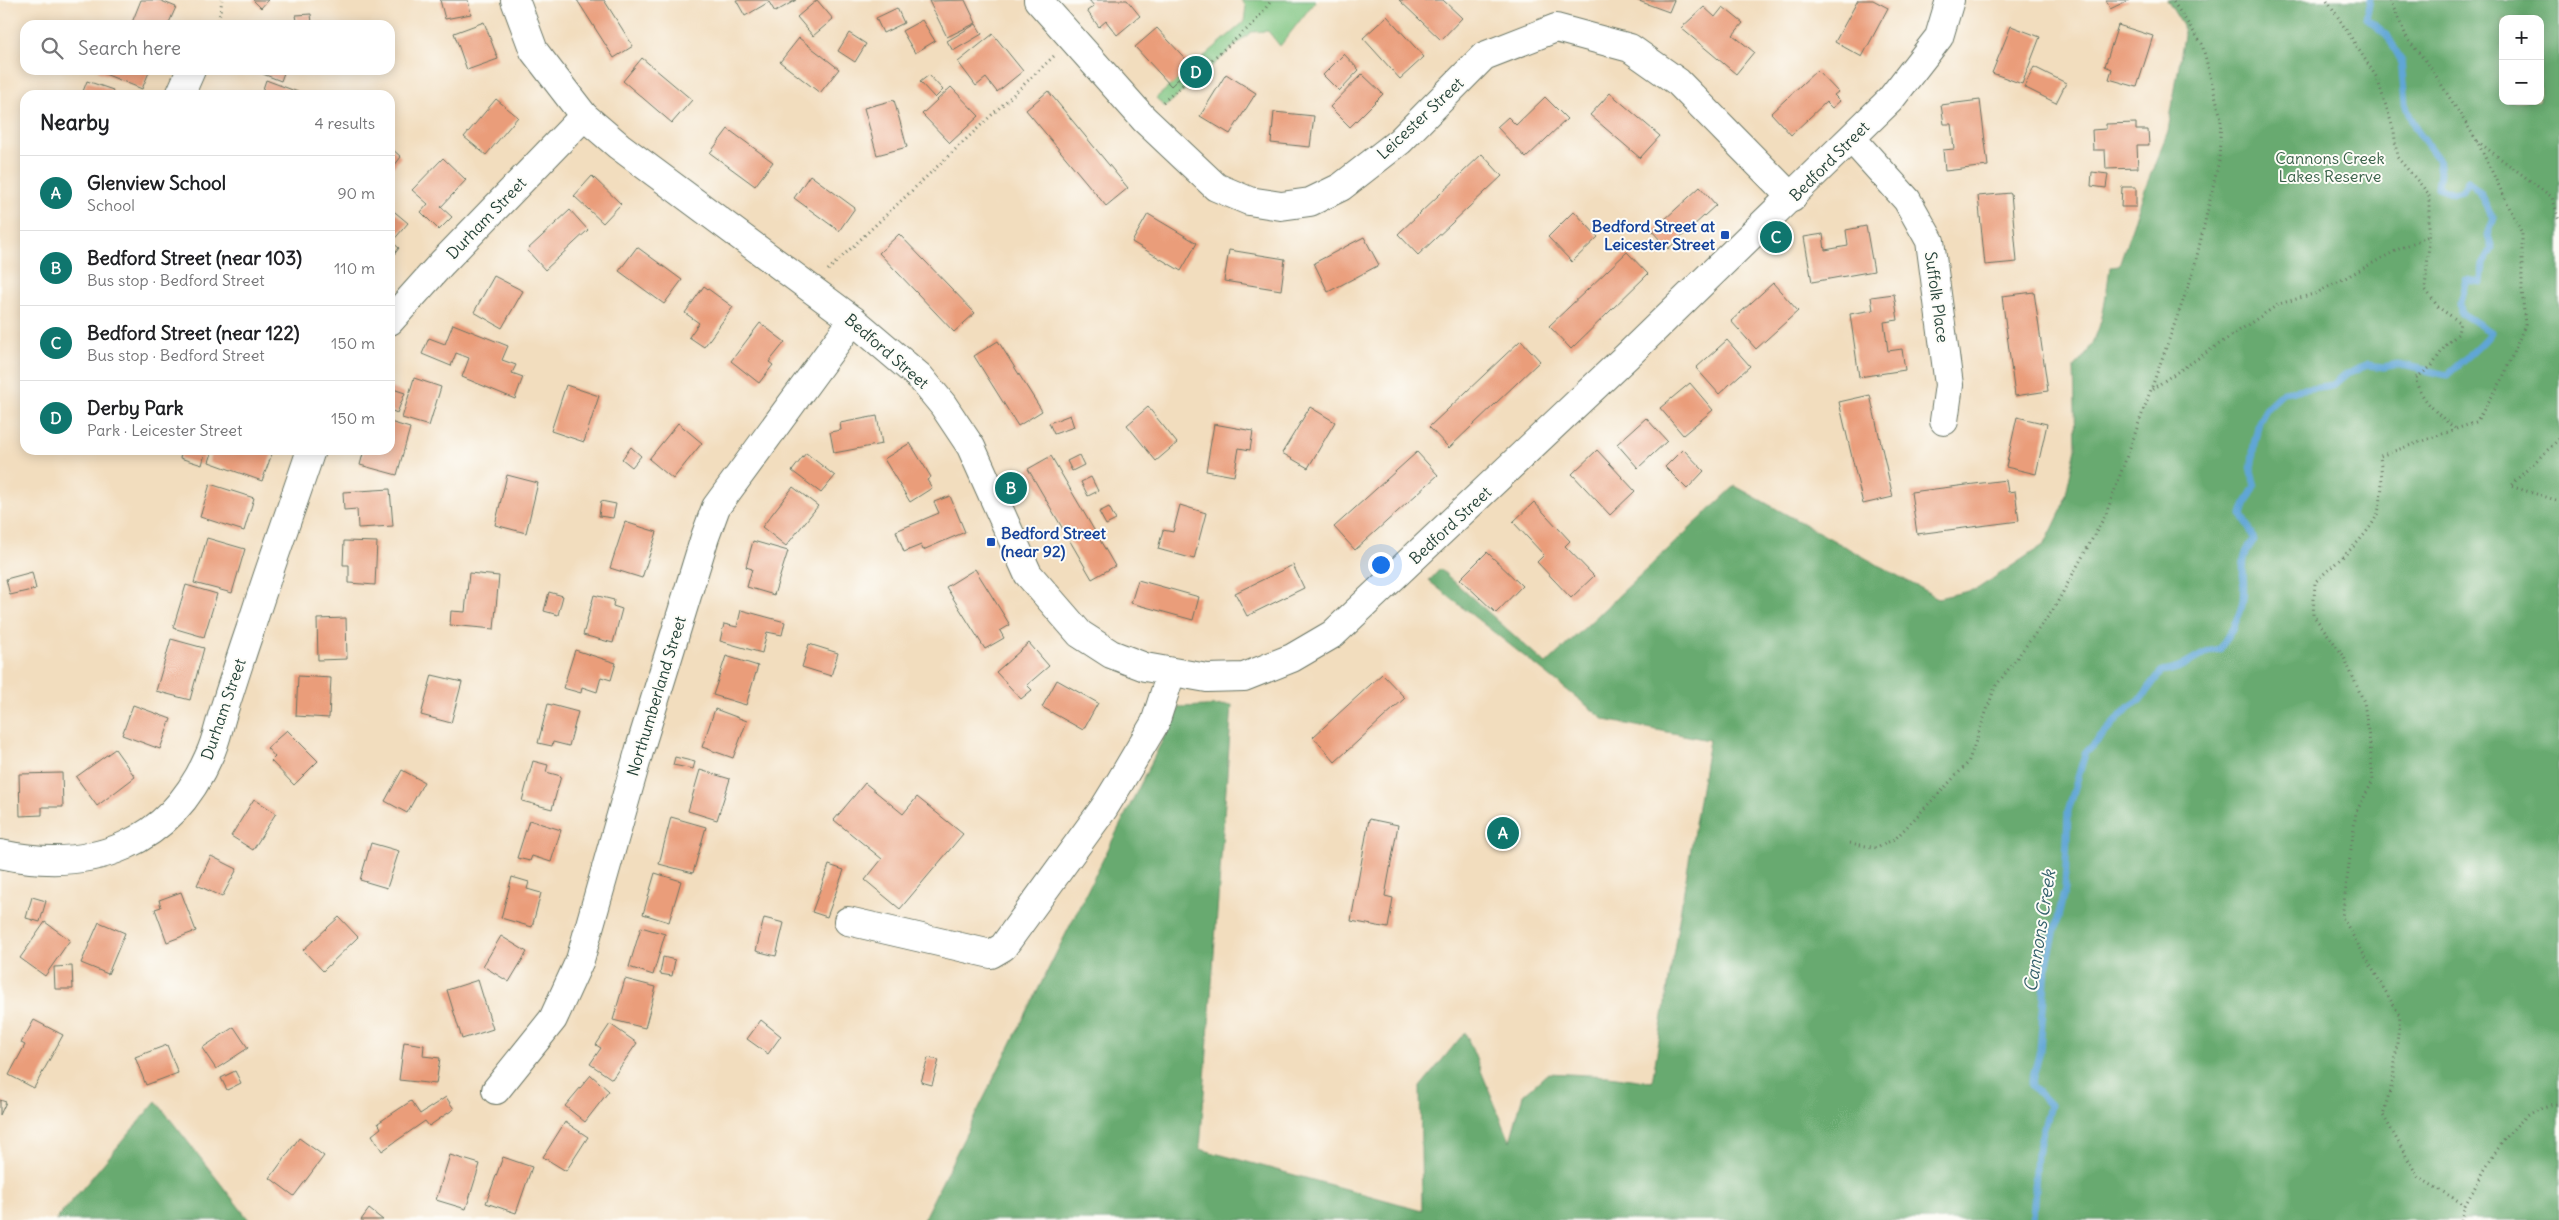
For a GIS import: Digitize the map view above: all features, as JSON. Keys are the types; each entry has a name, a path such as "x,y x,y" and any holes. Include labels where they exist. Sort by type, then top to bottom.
{"street":[{"name":"Bedford Street","path":"515,0 534,51 584,116 619,146 853,320 908,366 943,405 971,447 1028,574 1080,634 1111,654 1145,667 1207,678 1244,677 1292,658 1333,634 1446,529 1792,198 1890,100 1939,37 1950,0"},
{"name":"Leicester Street","path":"1038,0 1144,119 1216,187 1250,201 1282,206 1310,202 1341,187 1400,141 1484,56 1556,28 1630,48 1678,82 1792,198"},
{"path":"182,90 189,75"},
{"name":"Durham Street","path":"395,315 442,262 584,116"},
{"name":"Suffolk Place","path":"1852,139 1907,200 1930,240 1949,385 1944,421"},
{"name":"Northumberland Street","path":"496,1090 553,1019 580,960 640,748 716,507 853,320"},
{"name":"Durham Street","path":"0,854 68,862 101,856 131,845 167,820 176,810 210,756 257,605 309,455"},
{"path":"848,921 991,954 1003,947 1104,808 1120,782 1155,723 1171,673"}],"path":[{"path":"219,20 222,0"},
{"path":"1144,119 1253,24 1272,0"},
{"path":"1850,844 1878,848 1896,838 1968,763 1995,687 2053,610 2106,514 2193,272 2219,161 2221,118 2202,44 2172,0"},
{"path":"2327,0 2377,78 2394,131 2397,157 2429,194 2425,289 2439,308 2460,322 2458,334 2445,346 2432,366 2416,378 2416,387 2443,420 2456,429"},
{"path":"2390,0 2408,40 2429,65 2477,141 2522,233 2522,290 2525,325 2502,380 2476,422 2380,456 2383,479 2376,517 2353,546 2315,582 2313,615 2343,655 2364,702 2369,736 2373,781 2356,812 2342,918 2400,1016 2393,1080 2383,1115 2418,1177 2465,1205"},
{"path":"810,288 1072,38"},
{"path":"2477,141 2552,197 2559,221"},
{"path":"2152,389 2279,304 2317,293 2399,249 2428,236"},
{"path":"2559,439 2510,486 2559,501"},
{"path":"2461,1220 2465,1205 2512,1130 2528,1114 2549,1104 2559,1104"}],"green space":[{"path":"1241,0 1316,0 1280,46 1268,31 1251,32 1165,107 1156,98 1244,22 1246,6"},
{"name":"Cannons Creek Lakes Reserve","path":"2167,0 2559,0 2559,1220 923,1220 1179,707 1232,705 1200,1149 1422,1210 1420,1087 1465,1032 1510,1141 1523,1095 1548,1073 1609,1076 1652,1082 1709,740 1605,720 1429,581 1440,569 1546,664 1735,486 1938,598 1977,589 2045,544 2063,507 2076,448 2074,367 2084,357 2097,333 2104,307 2110,267 2119,266 2146,186 2168,131 2184,35 2183,26"},
{"path":"156,1101 249,1220 56,1220"}],"building":[{"path":"141,0 159,0 176,7 170,20 133,20"},
{"path":"253,0 268,0 261,8"},
{"path":"440,0 468,0 471,14 445,19"},
{"path":"577,0 604,0 633,46 614,58"},
{"path":"736,0 796,0 775,12 769,2 745,16"},
{"path":"817,0 833,19 813,36 797,17"},
{"path":"965,0 976,23 947,37 929,1"},
{"path":"1089,0 1127,0 1140,16 1117,35 1106,21 1099,27 1087,11 1094,6"},
{"path":"1399,0 1443,0 1462,18 1441,40"},
{"path":"1636,0 1674,0 1669,12"},
{"path":"1858,0 1873,0 1888,8 1862,57 1835,42"},
{"path":"2106,0 2129,0 2110,9"},
{"path":"1704,7 1715,17 1723,7 1743,23 1733,35 1754,52 1736,74 1681,28"},
{"path":"897,8 904,23 883,33 876,18"},
{"path":"311,14 312,20 297,20 296,15"},
{"path":"1387,16 1424,57 1400,79 1363,38"},
{"path":"922,20 935,41 915,53 902,31"},
{"path":"484,22 498,59 467,70 454,33"},
{"path":"976,24 982,34 953,51 947,41"},
{"path":"2118,25 2153,36 2137,87 2109,79 2112,69 2105,66"},
{"path":"2011,26 2040,37 2022,84 1992,73"},
{"path":"1157,28 1192,66 1171,86 1135,47"},
{"path":"849,33 866,44 855,62 838,51"},
{"path":"993,34 1023,71 997,92 986,78 976,86 958,62"},
{"path":"799,38 839,69 820,93 780,62"},
{"path":"1344,54 1359,70 1339,91 1323,75"},
{"path":"642,58 692,100 672,123 623,81"},
{"path":"2034,67 2066,83 2056,103 2024,87"},
{"path":"1817,70 1838,92 1834,95 1840,101 1832,108 1826,102 1791,135 1771,113"},
{"path":"1226,74 1256,93 1230,134 1200,116"},
{"path":"1362,74 1383,94 1350,127 1330,107"},
{"path":"107,75 148,75 142,89"},
{"path":"266,75 283,75 281,81"},
{"path":"929,75 943,90 935,98 920,82"},
{"path":"266,80 293,90 263,90"},
{"path":"87,81 113,90 84,90"},
{"path":"951,87 979,116 950,143 922,114"},
{"path":"1048,91 1128,188 1106,206 1026,110"},
{"path":"1610,93 1660,136 1640,158 1590,115"},
{"path":"1545,97 1567,119 1526,158 1497,127 1508,117 1516,125"},
{"path":"496,99 518,117 486,155 464,137"},
{"path":"894,100 907,147 877,155 864,108"},
{"path":"1980,100 1988,166 1945,171 1943,150 1954,149 1951,124 1944,124 1941,105"},
{"path":"1274,112 1314,116 1310,147 1271,143"},
{"path":"2136,123 2136,130 2148,130 2149,145 2137,145 2138,168 2106,169 2105,150 2093,150 2092,130 2106,129 2106,124"},
{"path":"728,129 773,162 755,186 710,153"},
{"path":"395,152 401,157 395,165"},
{"path":"1482,154 1502,176 1418,255 1398,234"},
{"path":"443,158 466,180 441,207 452,217 439,230 421,212 428,204 412,190"},
{"path":"2092,172 2108,174 2106,188 2091,186"},
{"path":"810,175 855,208 839,231 794,198"},
{"path":"592,176 621,204 603,223 574,196"},
{"path":"1700,187 1716,205 1668,249 1652,231"},
{"path":"2122,187 2136,187 2136,207 2121,207"},
{"path":"2011,193 2017,262 1985,265 1978,196"},
{"path":"570,210 588,230 545,270 527,250"},
{"path":"1574,211 1598,237 1572,262 1548,237"},
{"path":"395,212 408,223 395,238"},
{"path":"1148,214 1197,243 1181,271 1132,242"},
{"path":"1866,226 1874,271 1812,282 1804,237 1823,234 1825,250 1848,246 1846,230"},
{"path":"899,234 975,313 954,332 879,253"},
{"path":"1364,237 1379,265 1328,292 1314,263"},
{"path":"395,245 399,248 395,253"},
{"path":"637,247 682,280 664,304 619,271"},
{"path":"1229,250 1285,259 1281,290 1224,281"},
{"path":"1627,252 1648,274 1571,349 1549,326"},
{"path":"494,276 523,291 502,328 474,312"},
{"path":"1773,283 1798,311 1756,349 1731,321"},
{"path":"704,286 733,307 704,347 689,337 699,323 685,313"},
{"path":"2034,292 2048,391 2015,396 2002,296"},
{"path":"1894,294 1898,320 1884,322 1888,351 1902,349 1905,370 1859,377 1850,314 1873,310 1871,297"},
{"path":"760,323 785,342 769,362 773,365 759,383 731,361"},
{"path":"453,324 508,346 502,360 516,365 512,373 523,377 515,399 462,377 469,358 456,353 451,366 422,354 429,338 445,344"},
{"path":"1521,340 1540,361 1449,448 1429,427"},
{"path":"1727,340 1750,366 1719,394 1696,368"},
{"path":"998,341 1042,411 1018,426 974,356"},
{"path":"414,378 441,387 429,426 402,418"},
{"path":"1690,383 1713,410 1683,435 1660,408"},
{"path":"566,385 599,396 584,442 551,431"},
{"path":"395,390 405,393 397,413 395,412"},
{"path":"1870,395 1893,497 1863,504 1839,402"},
{"path":"1148,407 1177,443 1156,461 1127,425"},
{"path":"1310,407 1335,422 1308,468 1282,453"},
{"path":"1070,415 1074,427 1054,434 1049,423"},
{"path":"877,416 882,444 834,453 830,432 841,430 840,423"},
{"path":"2017,417 2047,424 2036,474 2006,467"},
{"path":"1646,418 1667,441 1638,468 1617,444"},
{"path":"678,423 702,443 673,479 649,459"},
{"path":"395,424 410,428 397,475 360,465 363,455 395,455"},
{"path":"1214,424 1253,431 1250,450 1239,448 1234,476 1206,471"},
{"path":"910,443 931,477 927,480 932,488 910,502 884,459"},
{"path":"631,447 641,456 632,467 622,459"},
{"path":"1683,449 1704,471 1687,489 1665,467"},
{"path":"1597,450 1635,491 1610,515 1572,474"},
{"path":"1417,452 1438,475 1355,550 1334,527"},
{"path":"806,453 835,476 821,493 792,471"},
{"path":"181,455 205,455 202,465 180,458"},
{"path":"211,455 272,455 262,481 209,462"},
{"path":"1079,455 1084,465 1072,471 1067,461"},
{"path":"1051,456 1115,566 1092,579 1028,469"},
{"path":"507,475 538,483 526,533 495,525"},
{"path":"1091,477 1098,491 1088,496 1081,482"},
{"path":"2006,480 2008,492 2015,491 2019,521 1917,534 1911,492"},
{"path":"210,484 254,498 244,531 200,517"},
{"path":"793,487 818,506 786,546 762,527"},
{"path":"390,489 393,526 358,528 357,509 344,510 343,492"},
{"path":"950,496 965,532 923,550 921,545 904,552 896,531 939,513 934,502"},
{"path":"601,501 616,504 613,518 599,516"},
{"path":"1534,502 1570,541 1565,546 1594,576 1571,598 1537,562 1544,555 1513,522"},
{"path":"1180,505 1206,513 1194,559 1158,549 1163,530 1173,532"},
{"path":"1109,507 1116,520 1106,525 1099,512"},
{"path":"625,522 657,532 642,578 610,568"},
{"path":"207,538 245,549 232,593 194,583"},
{"path":"344,541 377,542 375,585 349,583 349,565 343,565"},
{"path":"753,541 788,551 774,595 747,587 752,569 746,567"},
{"path":"1487,552 1522,586 1496,613 1460,579"},
{"path":"1293,565 1304,588 1247,616 1235,593"},
{"path":"975,569 1010,625 1000,631 1004,638 985,649 946,587"},
{"path":"32,572 36,589 10,595 6,579"},
{"path":"469,573 499,576 494,629 450,625 451,611 465,612"},
{"path":"1138,580 1199,597 1193,620 1131,603"},
{"path":"186,585 217,594 204,637 173,628"},
{"path":"549,592 563,596 558,615 544,611"},
{"path":"594,595 614,600 613,606 622,609 613,643 583,635"},
{"path":"741,610 785,622 782,635 767,632 762,653 720,641 724,624 737,627"},
{"path":"346,618 347,659 318,660 317,619"},
{"path":"171,639 204,648 190,700 156,691"},
{"path":"1029,643 1049,666 1027,685 1032,690 1021,699 996,672"},
{"path":"809,644 838,653 831,676 802,667"},
{"path":"575,650 616,663 611,680 601,677 597,692 582,687 581,693 563,688"},
{"path":"726,656 758,666 746,705 713,695"},
{"path":"1382,674 1405,698 1335,762 1313,737"},
{"path":"432,675 462,682 451,723 421,715"},
{"path":"298,676 331,678 329,718 296,716"},
{"path":"1057,680 1098,703 1083,730 1042,707"},
{"path":"548,704 578,712 569,746 553,742 552,746 538,743"},
{"path":"133,705 171,719 160,749 122,735"},
{"path":"715,709 747,721 733,758 702,747"},
{"path":"287,730 318,761 294,785 271,761 275,757 267,748"},
{"path":"115,749 135,777 97,806 76,777"},
{"path":"675,757 695,762 693,769 673,765"},
{"path":"533,761 548,765 546,772 561,776 552,809 522,801"},
{"path":"402,770 424,782 407,813 385,801"},
{"path":"700,770 730,779 717,820 688,811"},
{"path":"62,773 63,807 42,807 42,815 20,816 19,774"},
{"path":"865,783 903,814 917,797 963,834 900,909 865,880 882,859 834,820"},
{"path":"254,799 276,813 253,850 231,836"},
{"path":"671,817 706,827 693,873 659,864"},
{"path":"1369,819 1398,825 1385,896 1393,898 1388,928 1351,921"},
{"path":"529,820 561,830 551,862 532,856 530,861 517,858"},
{"path":"371,843 399,851 387,888 360,880"},
{"path":"211,856 237,869 222,897 197,885"},
{"path":"829,865 844,870 827,917 812,912"},
{"path":"655,873 681,881 669,922 643,914"},
{"path":"512,877 529,882 527,889 541,893 532,927 501,918"},
{"path":"181,892 196,931 167,942 155,909 161,907 159,900"},
{"path":"32,897 46,901 40,922 26,918"},
{"path":"339,917 358,937 323,971 303,950"},
{"path":"764,918 784,923 776,956 756,951"},
{"path":"45,922 70,940 45,976 20,958"},
{"path":"99,922 125,933 108,974 81,963"},
{"path":"641,927 665,934 653,975 629,967"},
{"path":"501,936 527,952 509,982 483,966"},
{"path":"663,957 675,960 672,976 660,974"},
{"path":"72,966 73,989 55,989 54,967"},
{"path":"625,979 656,987 645,1028 613,1020"},
{"path":"478,980 493,1029 462,1039 447,990"},
{"path":"34,1020 63,1035 34,1088 9,1075 25,1045 21,1043"},
{"path":"761,1020 781,1036 768,1054 747,1039"},
{"path":"610,1024 637,1043 612,1079 590,1064 601,1048 596,1045"},
{"path":"234,1027 248,1048 216,1069 202,1048"},
{"path":"404,1042 424,1045 423,1056 440,1058 436,1084 399,1080"},
{"path":"167,1045 178,1073 146,1085 135,1057"},
{"path":"928,1058 939,1060 932,1085 921,1082"},
{"path":"235,1071 241,1083 227,1090 221,1078"},
{"path":"591,1075 609,1091 585,1122 565,1106"},
{"path":"446,1097 454,1109 429,1126 425,1121 382,1151 372,1135 381,1128 378,1123 411,1101 420,1114"},
{"path":"0,1100 6,1102 0,1115"},
{"path":"565,1122 588,1137 566,1171 543,1157"},
{"path":"299,1138 324,1156 294,1196 270,1178"},
{"path":"450,1155 480,1164 466,1209 436,1200"},
{"path":"503,1157 532,1167 516,1213 486,1203"},
{"path":"369,1209 383,1220 361,1220"}],"waterway":[{"name":"Cannons Creek","path":"2033,1220 2037,1154 2050,1105 2031,1085 2040,1051 2046,968 2065,888 2068,811 2085,754 2129,707 2140,700 2161,672 2179,668 2204,654 2220,649 2234,626 2243,600 2244,562 2246,554 2254,541 2242,515 2255,486 2251,472 2254,444 2259,422 2268,406 2283,392 2333,385 2347,373 2368,365 2384,367 2398,364 2447,375 2478,347 2491,332 2461,313 2460,302 2466,280 2481,282 2483,264 2492,249 2488,235 2494,218 2481,194 2468,181 2462,191 2454,193 2438,187 2440,173 2438,159 2416,129 2405,104 2401,60 2387,35 2366,18 2370,0"}],"place":[{"name":"Derby Park","path":"1196,72"},
{"name":"Bedford Street at Leicester Street","path":"1725,235"},
{"name":"Bedford Street (near 122)","path":"1776,237"},
{"name":"Bedford Street (near 103)","path":"1011,488"},
{"name":"Bedford Street (near 92)","path":"991,542"},
{"name":"Glenview School","path":"1503,833"}]}
